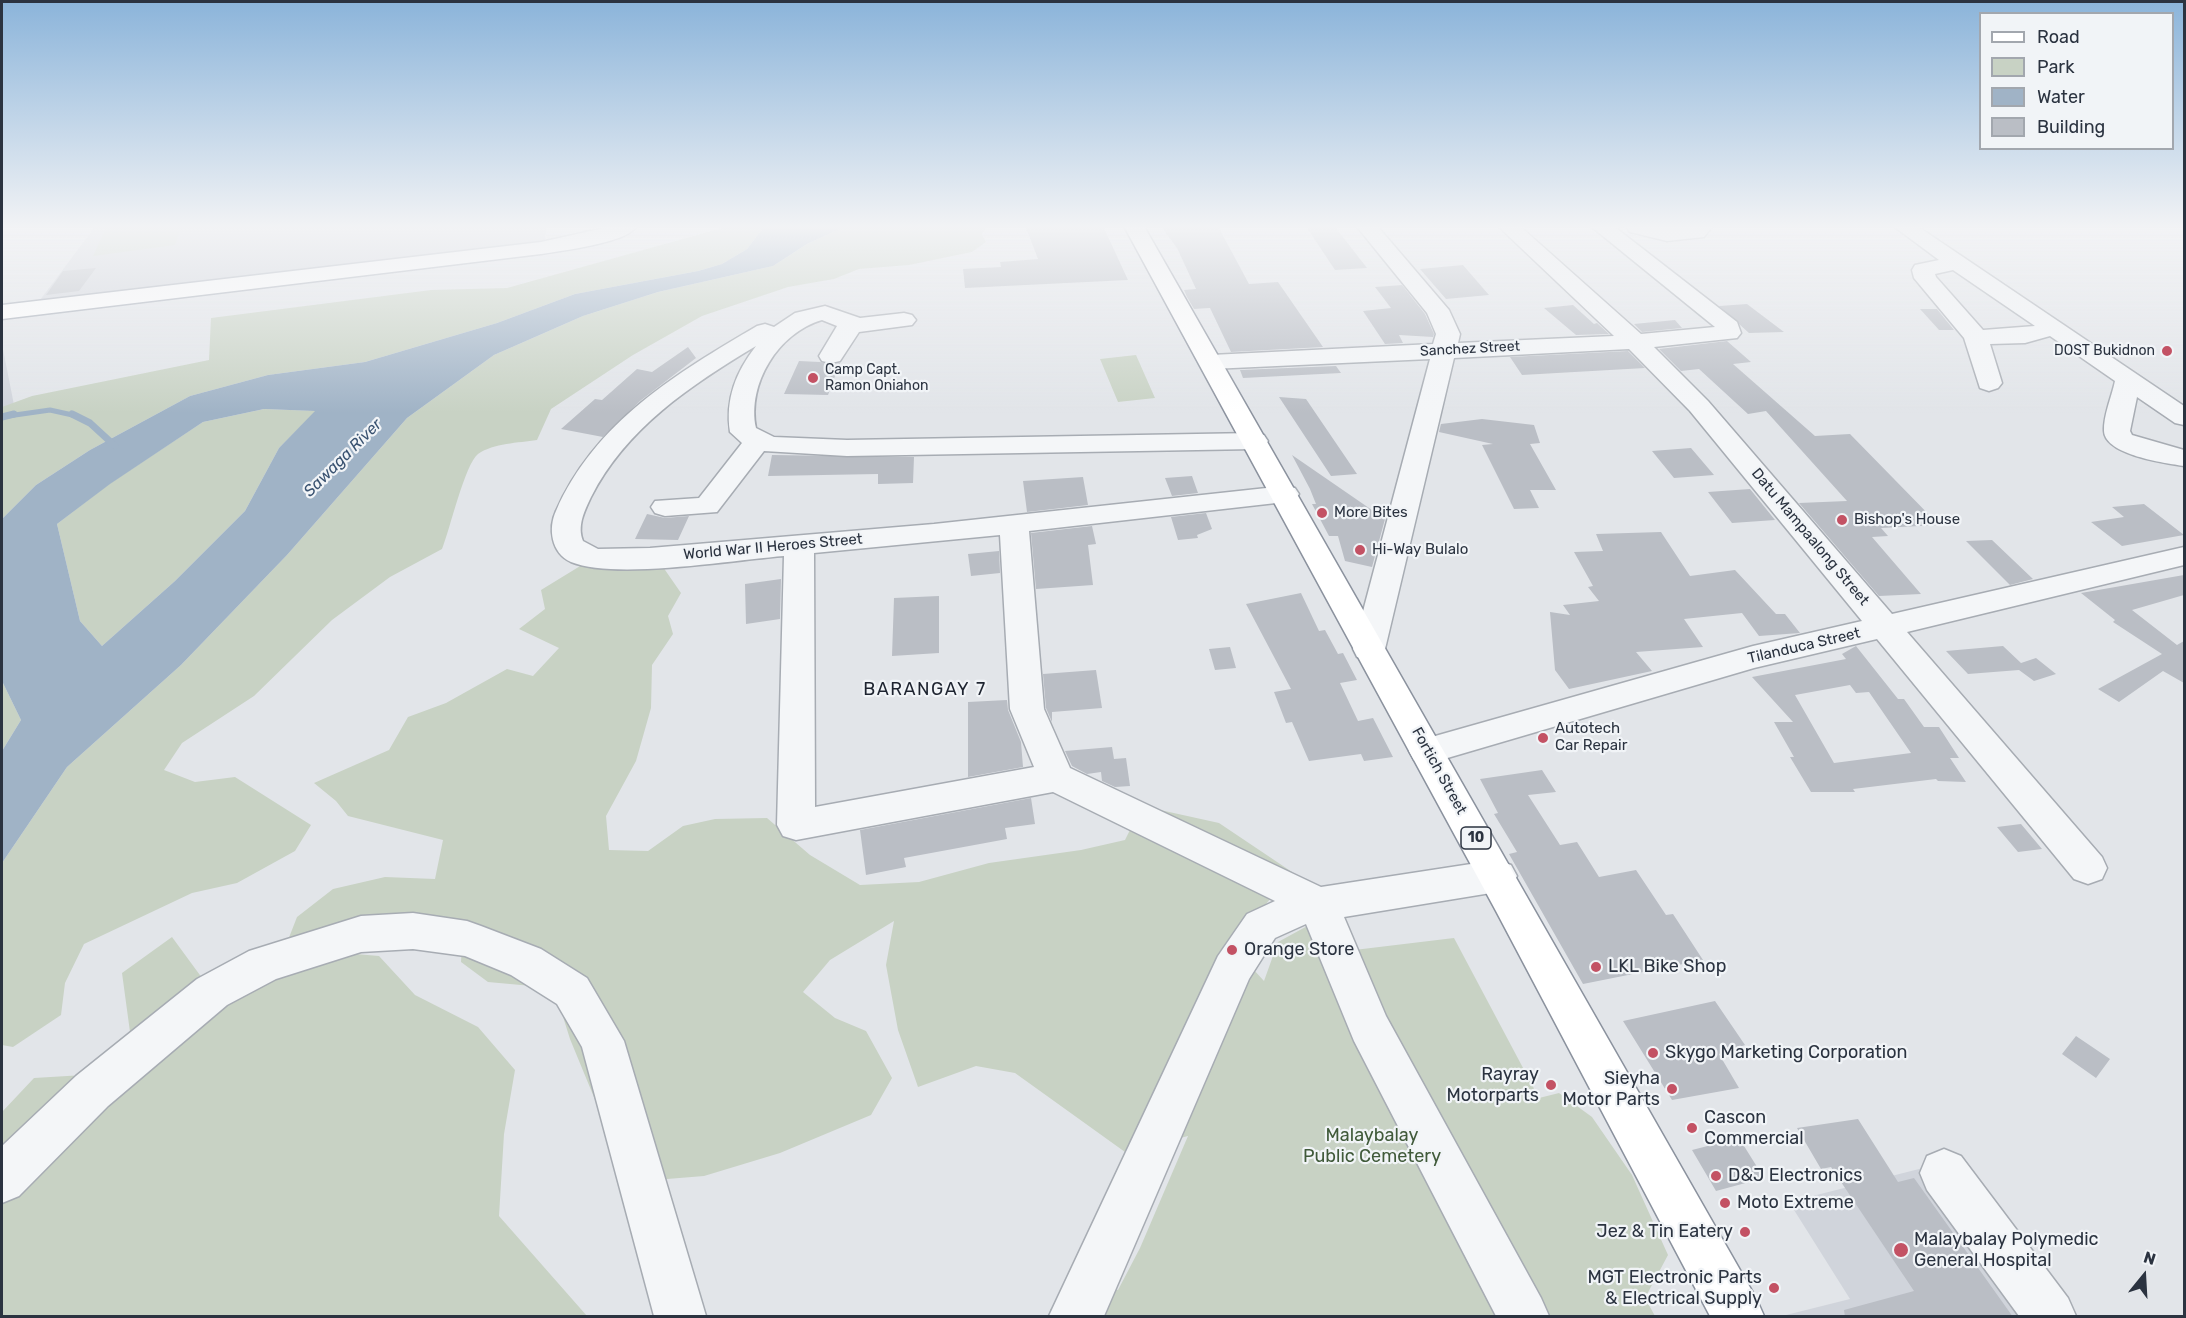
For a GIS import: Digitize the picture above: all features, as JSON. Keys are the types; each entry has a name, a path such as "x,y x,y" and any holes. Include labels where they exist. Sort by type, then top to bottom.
{"main road":[{"path":"2,312 191,290"},
{"name":"Fortich Street","path":"1170,290 1497,876 1738,1317"}],"street":[{"path":"1370,649 1448,334 1445,323 1418,290"},
{"name":"Datu Mampaalong Street","path":"1577,290 1635,342 1724,434 2088,868"},
{"name":"Sanchez Street","path":"1211,362 1446,349 1635,342 1729,333 1729,327 1681,290"},
{"path":"1935,290 1976,336 1989,383"},
{"path":"1996,290 2184,417"},
{"path":"855,324 832,312 817,313 784,328 753,369 741,396 738,417 743,432 758,441 774,445 847,448 1255,441"},
{"path":"831,356 847,329 855,324 904,320"},
{"path":"1976,336 2017,337 2040,334 2053,327"},
{"name":"World War II Heroes Street","path":"765,331 712,363 629,426 596,463 568,514 564,532 572,548 581,555 603,558 650,558 1014,525 1285,494"},
{"path":"2128,379 2117,432 2120,440 2135,447 2184,458"},
{"path":"665,507 707,506 758,441"},
{"path":"1014,525 1028,709 1056,777"},
{"path":"799,545 796,825 1056,777 1318,904 1369,1027 1523,1317"},
{"name":"Tilanduca Street","path":"1427,751 1528,724 1753,657 2184,556"},
{"path":"1075,1317 1084,1304 1233,969 1261,926 1306,906 1497,876"},
{"path":"2,1179 92,1091 212,992 264,964 361,934 413,931 466,939 526,962 572,990 602,1041 680,1317"},
{"path":"1944,1173 2050,1317"}],"shaded area":[{"path":"48,290 133,290 40,300"},
{"path":"2,344 15,410 2,414"},
{"name":"Malaybalay Polymedic General Hospital","path":"1923,1168 2030,1316 1782,1316 1850,1299 1789,1202"}],"green space":[{"path":"431,290 599,290 575,294 497,323 365,362 268,375 190,396 90,450 36,485 2,519 2,407 32,396 209,360 211,318"},
{"path":"669,290 781,290 702,316 633,355 551,409 537,440 499,446 478,454 463,483 442,549 390,577 332,620 254,696 182,743 164,770 195,782 235,777 311,825 295,851 237,883 192,893 84,944 65,983 61,1015 13,1047 2,1045 2,863 67,767 181,665 287,555 407,418 494,355 583,316"},
{"path":"1136,355 1155,398 1118,402 1100,359"},
{"path":"264,409 316,411 279,448 245,511 175,581 102,646 80,621 57,524 109,484 203,422"},
{"name":"Malaybalay Public Cemetery","path":"590,560 663,567 681,593 668,616 673,634 652,665 651,708 636,761 606,816 609,850 648,851 683,826 715,819 767,818 810,855 860,885 919,882 989,863 1081,850 1125,840 1142,806 1219,823 1292,872 1232,946 1264,981 1278,942 1311,924 1321,954 1454,938 1539,1098 1559,1093 1592,1117 1632,1175 1668,1255 1645,1298 1655,1316 1050,1316 1050,1309 1109,1285 1118,1290 1140,1248 1188,1136 1125,1152 1015,1073 976,1066 918,1087 898,1030 886,965 894,921 830,960 803,992 835,1018 866,1031 892,1078 871,1115 780,1153 704,1176 618,1183 598,1107 570,1039 554,988 488,982 461,962 463,924 344,953 379,956 415,995 478,1027 515,1070 504,1134 499,1216 587,1316 2,1316 2,1112 34,1078 84,1075 130,1032 122,973 172,937 205,982 276,971 297,917 333,889 385,877 435,879 443,840 348,816 336,801 314,783 389,750 408,717 446,703 507,669 533,676 559,648 519,629 545,609 541,590"},
{"path":"2,681 21,720 2,751"}],"water":[{"name":"Sawaga River","path":"599,290 669,290 583,316 494,355 407,418 287,555 181,665 67,767 2,863 2,751 21,720 2,681 2,519 36,485 90,450 190,396 268,375 365,362 497,323 575,294","holes":["264,409 315,411 279,448 245,511 175,581 102,646 80,621 57,524 110,484 203,422"]}],"building":[{"path":"50,290 80,290 79,291 46,295"},
{"path":"1184,290 1283,290 1323,347 1231,352 1210,308 1194,309"},
{"path":"1377,290 1406,290 1425,314 1434,334 1433,337 1399,335 1403,343 1385,344 1363,311 1391,308"},
{"path":"1438,290 1484,290 1489,295 1446,299"},
{"path":"1747,304 1784,332 1749,333 1719,306"},
{"path":"1573,305 1609,334 1576,335 1544,308"},
{"path":"1920,309 1937,309 1954,330 1939,330"},
{"path":"1675,320 1682,328 1642,332 1634,324"},
{"path":"1727,341 1751,362 1733,364 1815,436 1850,434 1939,525 1881,528 1888,536 1872,537 1921,594 1879,596 1799,503 1847,501 1766,411 1748,414 1699,369 1681,371 1659,349"},
{"path":"688,347 696,358 640,401 603,437 561,429 595,399 602,400 637,369 652,372"},
{"path":"1628,351 1645,368 1522,375 1510,357"},
{"name":"Camp Capt. Ramon Oniahon","path":"799,361 831,365 840,363 828,395 784,394"},
{"path":"1336,366 1341,373 1243,378 1240,370"},
{"path":"1279,397 1306,399 1357,474 1331,476"},
{"path":"1482,419 1534,425 1540,443 1530,444 1556,490 1530,490 1539,508 1514,509 1482,445 1493,444 1439,432 1441,424"},
{"path":"1691,448 1714,475 1674,478 1652,451"},
{"path":"772,455 914,457 913,483 878,484 878,474 768,476"},
{"path":"1292,455 1385,519 1372,567 1345,561 1338,536 1329,536 1312,504 1316,504 1310,489"},
{"path":"1192,476 1198,493 1172,496 1165,478"},
{"path":"1083,477 1088,505 1027,512 1023,481"},
{"path":"1750,489 1775,520 1732,523 1708,492"},
{"path":"2144,504 2184,535 2122,546 2091,522 2124,517 2112,507"},
{"path":"1206,513 1212,529 1197,535 1198,538 1178,540 1171,517"},
{"path":"647,514 665,518 689,516 678,540 635,539"},
{"path":"1092,526 1096,544 1088,545 1093,585 1036,589 1031,533"},
{"path":"1661,532 1690,576 1735,570 1776,614 1785,614 1800,633 1759,636 1742,613 1684,619 1703,647 1636,652 1652,671 1569,689 1555,670 1550,612 1570,615 1563,605 1599,601 1588,587 1593,586 1574,552 1603,551 1596,534"},
{"path":"1992,540 2033,579 2010,585 1966,541"},
{"path":"999,551 1000,573 971,576 968,554"},
{"path":"2184,575 2184,595 2132,610 2177,645 2184,641 2184,683 2163,671 2119,702 2098,689 2162,654 2113,622 2115,620 2081,593"},
{"path":"781,579 780,619 746,624 745,584"},
{"path":"1301,593 1319,631 1325,630 1338,654 1343,653 1357,680 1340,683 1358,721 1373,718 1393,757 1364,761 1361,754 1309,761 1292,722 1286,723 1274,692 1291,689 1246,604"},
{"path":"939,596 939,653 892,656 894,598"},
{"path":"1856,646 1898,699 1904,699 1924,727 1939,727 1959,758 1950,758 1966,782 1936,779 1853,789 1855,792 1811,792 1790,757 1794,757 1774,722 1793,722 1752,677 1846,659 1842,654","holes":["1850,685 1856,693 1869,692 1911,753 1834,763 1795,695"]},
{"path":"2003,646 2021,663 2036,658 2056,674 2034,681 2019,670 1968,674 1946,651"},
{"path":"1230,647 1236,668 1215,670 1209,649"},
{"path":"1096,670 1102,708 1052,712 1052,722 1046,708 1043,674"},
{"path":"1007,700 1008,710 1021,742 1023,767 968,777 968,702"},
{"path":"1112,747 1114,759 1126,758 1130,786 1115,787 1102,781 1101,772 1087,774 1072,766 1065,751"},
{"path":"1542,770 1556,792 1528,795 1560,845 1577,842 1599,877 1636,870 1666,915 1673,914 1703,960 1583,984 1509,854 1517,852 1494,814 1498,813 1480,779"},
{"path":"1031,798 1035,824 1005,828 1007,839 904,858 906,867 866,875 860,830"},
{"path":"2021,824 2042,849 2018,852 1997,827"},
{"path":"1715,1001 1745,1045 1719,1054 1739,1088 1672,1100 1623,1021"},
{"path":"2076,1036 2110,1059 2096,1078 2062,1054"},
{"path":"1858,1119 1898,1182 1914,1178 2013,1317 1845,1317 1844,1310 1914,1291 1831,1167 1821,1169 1797,1128"},
{"path":"1739,1138 1764,1178 1716,1191 1692,1150"}],"waterway":[{"path":"8,416 50,410 75,416"},
{"path":"2,417 14,414"},
{"path":"75,416 90,423 115,446"}],"place":[{"name":"DOST Bukidnon","path":"2167,351"},
{"name":"Camp Capt. Ramon Oniahon","path":"813,378"},
{"name":"More Bites","path":"1322,513"},
{"name":"Bishop's House","path":"1842,520"},
{"name":"Hi-Way Bulalo","path":"1360,550"},
{"name":"Autotech Car Repair","path":"1543,738"},
{"name":"Orange Store","path":"1232,950"},
{"name":"LKL Bike Shop","path":"1596,967"},
{"name":"Skygo Marketing Corporation","path":"1653,1053"},
{"name":"Rayray Motorparts","path":"1551,1085"},
{"name":"Sieyha Motor Parts","path":"1672,1089"},
{"name":"Cascon Commercial","path":"1692,1128"},
{"name":"D&J Electronics","path":"1716,1176"},
{"name":"Moto Extreme","path":"1725,1203"},
{"name":"Jez & Tin Eatery","path":"1745,1232"},
{"name":"Malaybalay Polymedic General Hospital","path":"1901,1250"},
{"name":"MGT Electronic Parts & Electrical Supply","path":"1774,1288"}],"district":[{"name":"BARANGAY 7","path":"925,690"}]}
